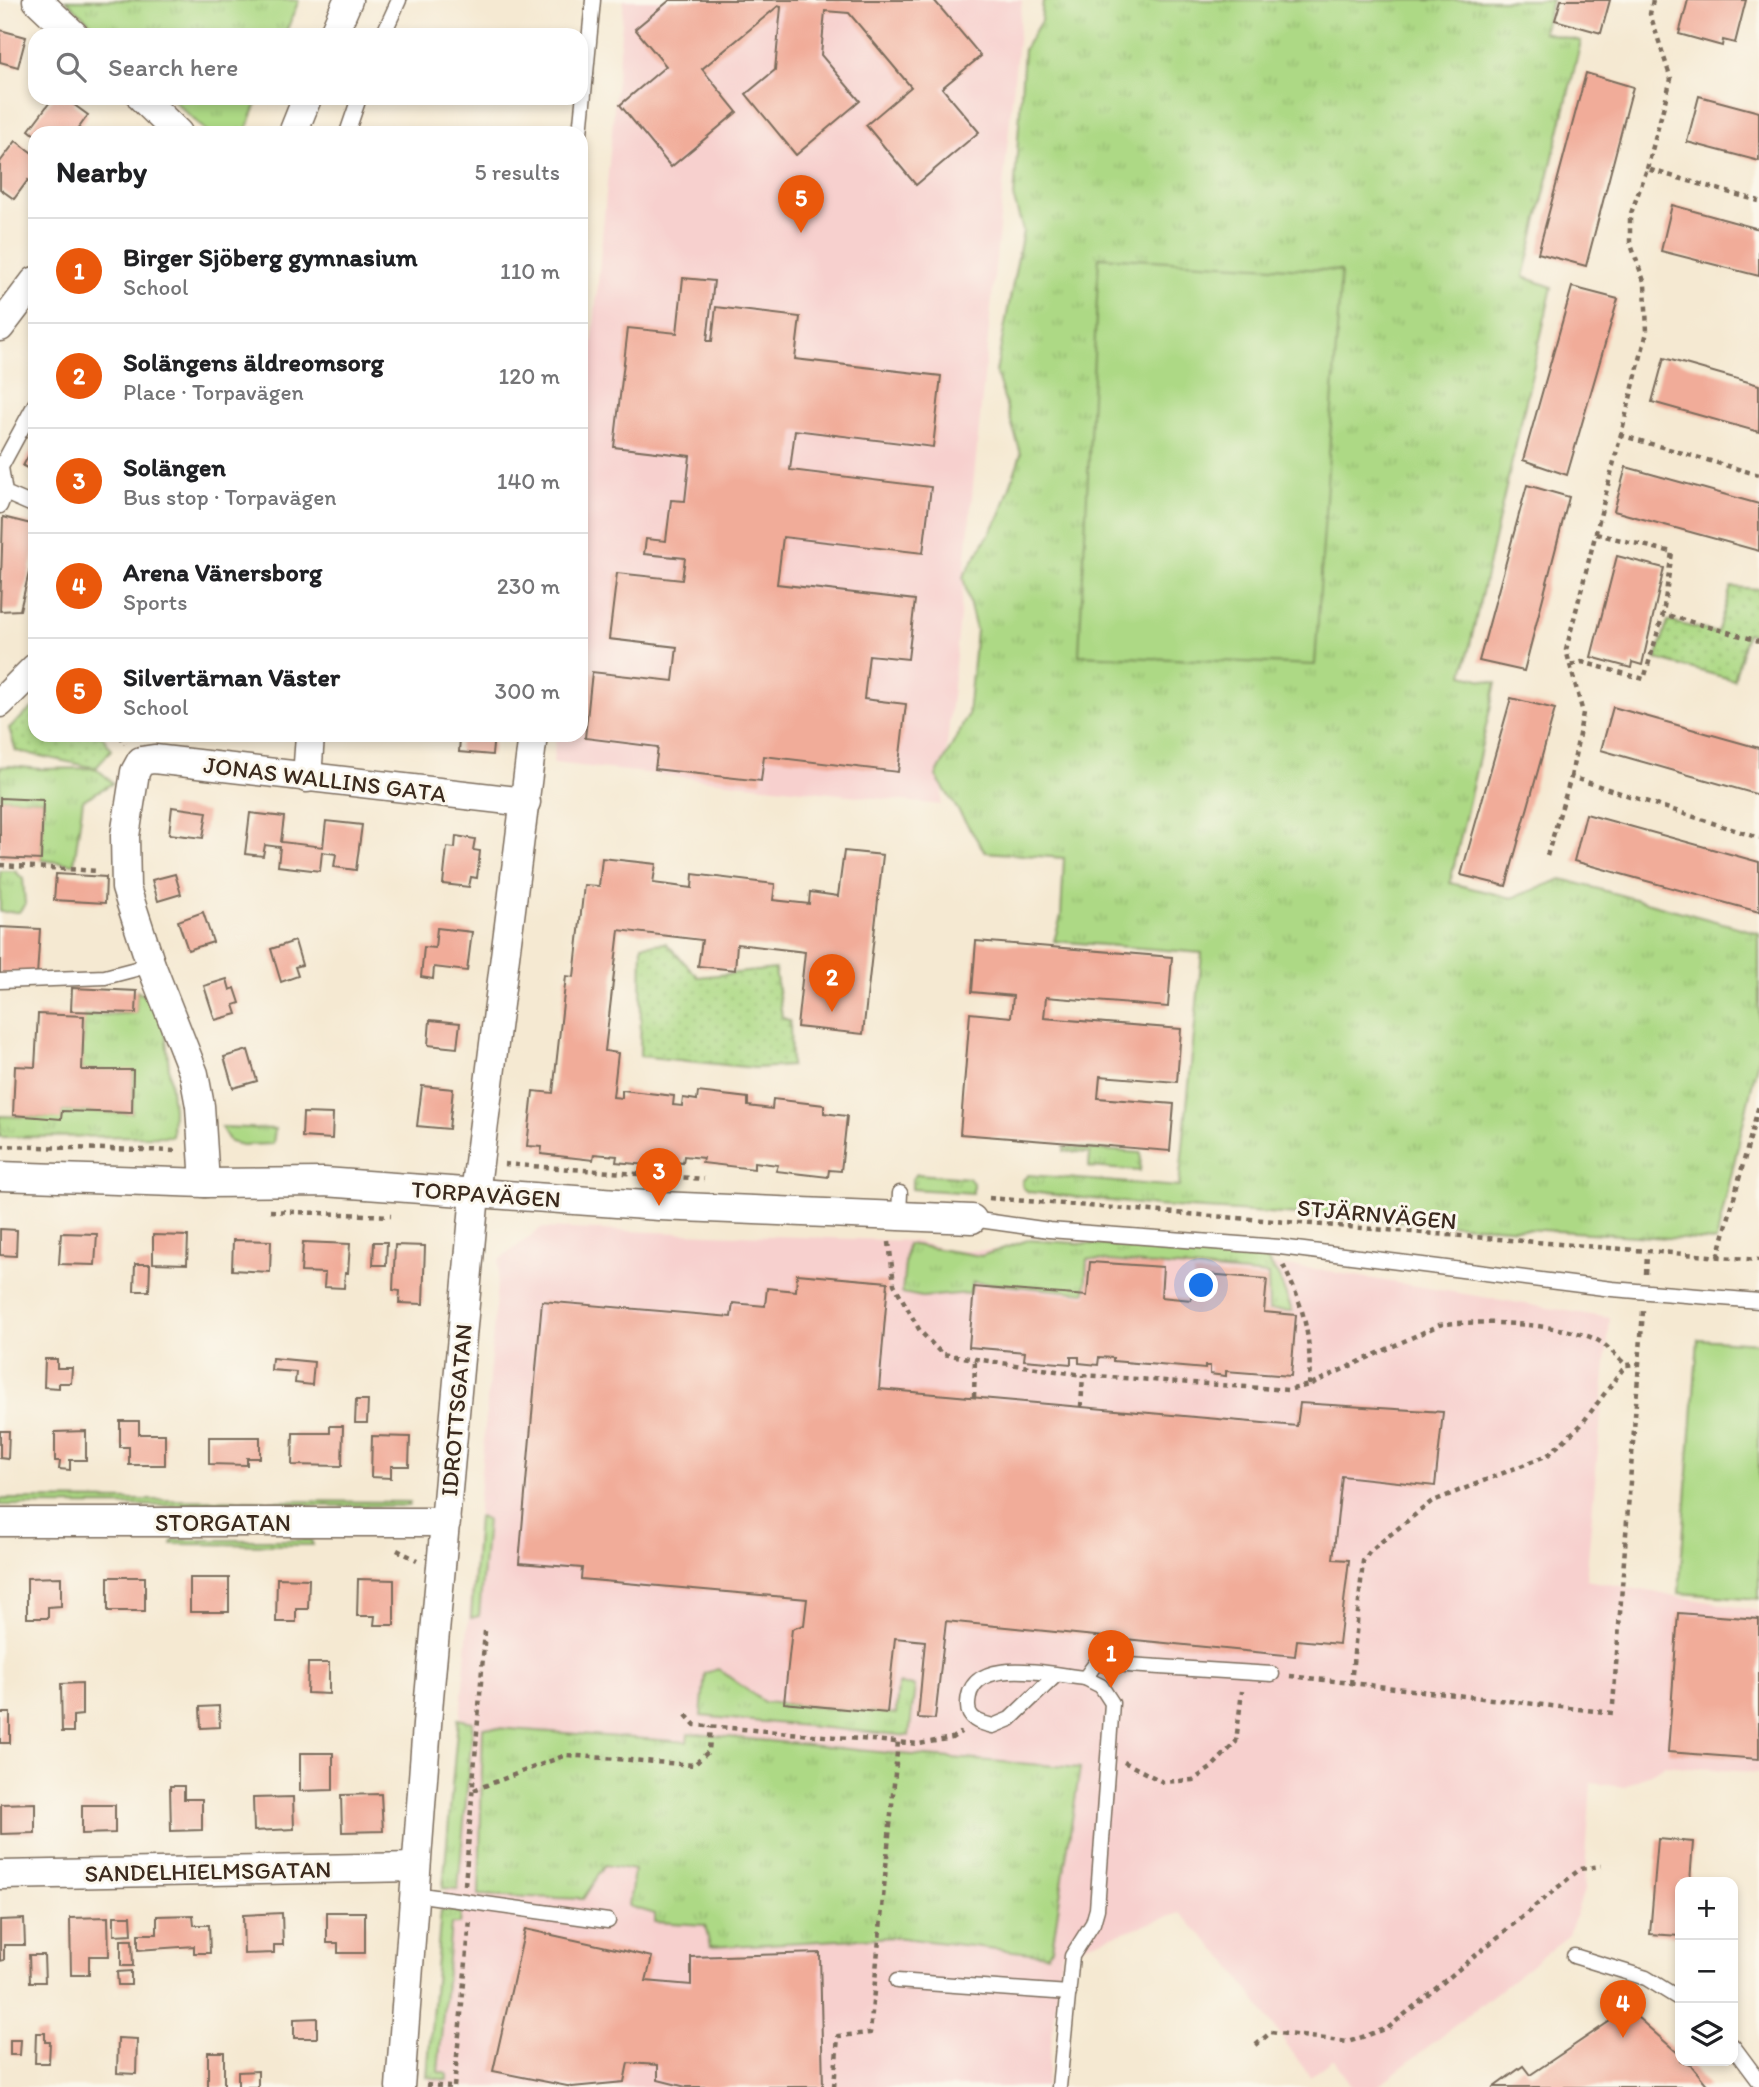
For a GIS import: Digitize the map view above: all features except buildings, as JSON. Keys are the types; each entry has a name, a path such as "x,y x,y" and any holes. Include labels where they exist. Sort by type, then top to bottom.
{"street":[{"path":"37,0 67,28"},
{"path":"341,28 348,0"},
{"path":"296,126 304,105"},
{"path":"0,327 28,290"},
{"path":"0,704 28,675"},
{"path":"307,778 310,742"},
{"name":"IDROTTSGATAN","path":"410,2085 415,1881 475,1194 532,742"},
{"name":"JONAS WALLINS GATA","path":"205,1183 200,1106 194,1074 151,965 126,888 125,836 135,772 141,761 154,759 526,802"},
{"name":"TORPAVÄGEN","path":"0,1176 205,1183 324,1182 659,1206 896,1213 972,1219"},
{"name":"STORGATAN","path":"0,1522 446,1522"},
{"name":"SANDELHIELMSGATAN","path":"0,1875 415,1881"}],"lane":[{"path":"386,28 399,0"},
{"path":"588,36 593,0"},
{"path":"349,126 357,105"},
{"path":"580,126 581,105"},
{"path":"28,417 1,467 2,500 28,505"},
{"path":"0,982 105,977 151,965"},
{"path":"972,1219 1049,1230 1280,1247 1645,1291 1759,1301"},
{"path":"1085,1678 1096,1663 1272,1674"},
{"path":"1056,1675 1010,1719 993,1726 975,1721 968,1710 968,1691 976,1680 992,1671 1056,1675 1085,1678 1101,1686 1112,1703 1097,1909 1093,1923 1072,1956 1059,2087"},
{"path":"415,1881 463,1900 608,1921"},
{"path":"1574,1956 1646,1978 1675,1996"},
{"path":"897,1981 1069,1993"},
{"path":"1738,2053 1759,2081"}],"path":[{"path":"1547,856 1571,778 1583,713 1566,649 1647,331 1644,284 1630,242 1630,216 1647,169 1671,79 1650,13 1653,0"},
{"path":"1647,169 1759,201"},
{"path":"1620,435 1759,475"},
{"path":"1571,665 1582,662 1644,679 1662,614 1672,552 1596,534"},
{"path":"1662,614 1759,641"},
{"path":"1571,778 1759,838"},
{"path":"0,865 125,873"},
{"path":"1718,1257 1759,1105"},
{"path":"0,1146 186,1152"},
{"name":"STJÄRNVÄGEN","path":"993,1198 1647,1254 1759,1261"},
{"path":"896,1213 894,1284 920,1331 942,1354 1083,1375 1288,1390 1309,1385 1439,1325 1456,1322 1555,1328 1597,1340 1626,1365 1639,1364"},
{"path":"1280,1247 1281,1261 1306,1317 1311,1357 1309,1385"},
{"path":"1613,1704 1647,1254"},
{"path":"974,1397 975,1358"},
{"path":"1352,1684 1363,1561 1371,1550 1431,1502 1548,1455 1581,1425 1626,1365"},
{"path":"1081,1407 1083,1375"},
{"path":"410,2085 452,2087 471,1916 463,1900 485,1631"},
{"path":"1110,1759 1130,1763 1163,1782 1177,1783 1202,1774 1236,1742 1243,1672"},
{"path":"1272,1674 1613,1713"},
{"path":"686,1715 695,1725 919,1744 952,1738 975,1721"},
{"path":"474,1790 566,1755 694,1765 704,1759 709,1751 711,1726"},
{"path":"834,2087 838,2036 870,2033 898,1742"},
{"path":"1256,2045 1270,2032 1348,2042 1388,2028 1580,1869 1601,1866"}],"shaded area":[{"path":"624,0 1022,0 941,805 553,763 555,742 588,742 588,390"},
{"path":"541,1228 914,1241 954,1251 1063,1248 1307,1268 1610,1318 1586,1580 1759,1611 1759,1773 1665,1765 1625,1787 1591,1783 1584,1890 1569,1935 1377,2087 1351,2087 1334,2059 1310,2077 1228,1962 1180,1913 1062,1953 1046,2087 429,2087 499,1260"}],"green space":[{"path":"66,0 299,0 288,28 96,28"},
{"path":"1043,0 1552,0 1543,32 1581,41 1524,277 1552,287 1463,675 1496,683 1450,883 1512,898 1562,879 1759,933 1759,1055 1716,1241 1157,1206 1029,1192 1023,1188 1022,1181 1028,1175 1179,1187 1202,953 1054,941 1061,916 1064,858 985,852 936,776 968,715 976,630 963,577 1000,516 1021,454 996,372 1023,231 1014,199 1024,49 1041,21"},
{"path":"178,105 256,105 248,126 201,126"},
{"path":"1099,257 1341,271 1315,665 1079,655"},
{"path":"1731,587 1759,589 1759,636 1747,633 1734,680 1656,659 1668,621 1717,633"},
{"path":"28,712 28,742 106,742 111,750 96,768 16,751 9,728"},
{"path":"0,767 41,769 96,768 113,783 83,800 74,864 41,860 43,800 0,798"},
{"path":"0,871 15,871 23,879 25,904 19,912 0,912"},
{"path":"666,943 698,977 775,969 782,1017 790,1021 791,1066 755,1068 640,1056 642,945"},
{"path":"137,991 163,1008 173,1109 172,1136 0,1137 0,1116 61,1118 62,1111 132,1113 133,1071 82,1070 84,1016 136,1013"},
{"path":"221,1127 275,1129 273,1144 242,1145 230,1142"},
{"path":"1064,1147 1141,1153 1140,1171 1089,1167 1090,1153 1064,1151"},
{"path":"917,1174 969,1178 973,1183 973,1193 912,1189 912,1179"},
{"path":"1028,1240 1263,1255 1278,1275 1292,1311 1269,1310 1268,1275 1087,1259 1085,1293 973,1282 970,1293 922,1297 902,1293 907,1244 981,1256"},
{"path":"1698,1339 1759,1343 1759,1599 1679,1593"},
{"path":"0,1499 410,1502 409,1506 0,1505"},
{"path":"478,1517 487,1520 479,1616 471,1618"},
{"path":"173,1540 311,1540 313,1545 172,1544"},
{"path":"718,1669 764,1702 896,1714 898,1684 915,1686 909,1736 701,1716 705,1673"},
{"path":"458,1719 473,1722 458,1889 443,1888"},
{"path":"483,1727 687,1742 688,1733 888,1753 1080,1768 1052,1949 1047,1955 894,1937 710,1947 705,1925 655,1922 655,1914 629,1906 634,1870 605,1865 583,1899 479,1895"},
{"path":"441,1910 461,1912 460,1924 451,1924 438,2072 447,2074 447,2080 427,2077"}],"place":[{"name":"Silvertärnan Väster","path":"801,233"},
{"name":"Solängens äldreomsorg","path":"832,1012"},
{"name":"Solängen","path":"659,1206"},
{"name":"Birger Sjöberg gymnasium","path":"1111,1688"},
{"name":"Arena Vänersborg","path":"1623,2038"}]}
